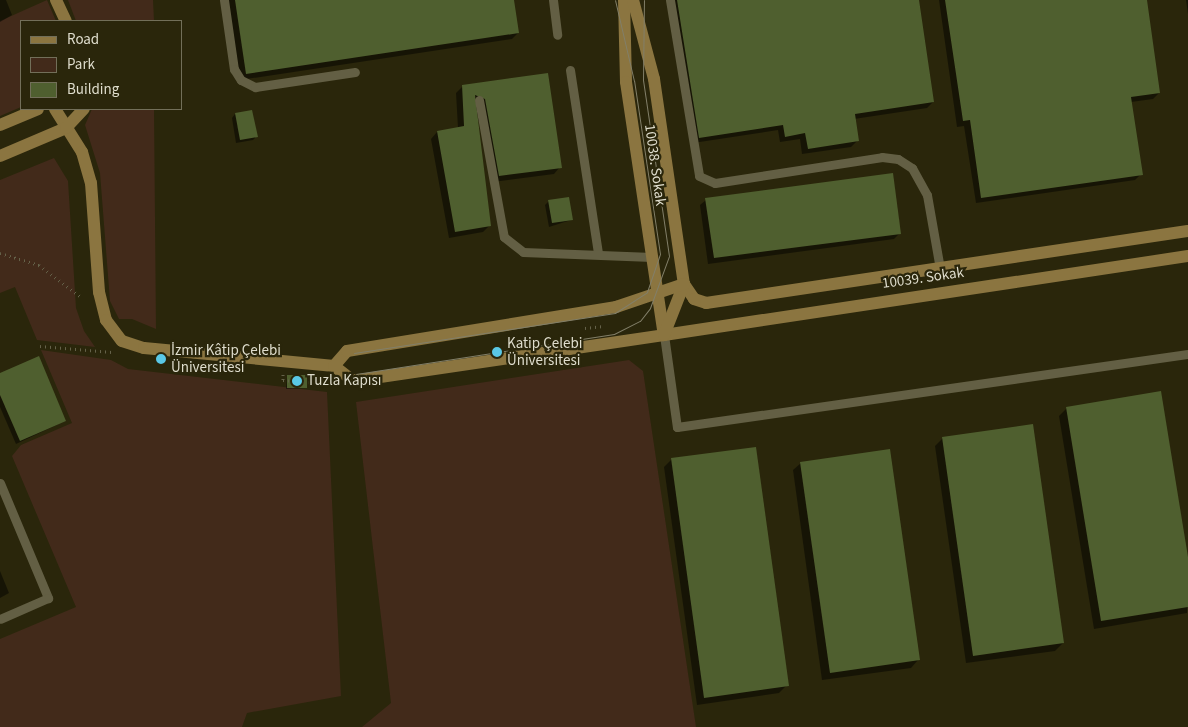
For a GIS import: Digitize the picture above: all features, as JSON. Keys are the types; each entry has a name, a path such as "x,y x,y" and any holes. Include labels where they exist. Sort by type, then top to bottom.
{"street":[{"path":"56,0 66,20"},
{"name":"10038. Sokak","path":"624,0 626,82 664,335"},
{"name":"10038. Sokak","path":"633,0 654,79 684,284"},
{"path":"0,125 36,110"},
{"path":"56,110 82,152 91,183 99,292 106,320 122,341 144,348 334,366 347,351 602,309 684,284"},
{"path":"0,156 66,128 83,110"},
{"name":"10039. Sokak","path":"684,284 694,299 706,303 1188,231"},
{"name":"10039. Sokak","path":"334,366 353,381 1188,256"},
{"path":"664,335 684,284"}],"lane":[{"path":"224,0 234,68 241,80 255,87 355,72"},
{"path":"553,0 557,35"},
{"path":"670,0 699,176 715,184 882,157 898,159 912,168 927,195 940,269"},
{"path":"570,70 598,254"},
{"path":"479,100 504,237 523,252 652,257"},
{"path":"664,335 677,427 1188,354"},
{"path":"0,483 48,598 0,619"}],"path":[{"path":"0,254 39,265 80,296"},
{"path":"602,309 607,343"},
{"path":"40,346 112,352"}],"green space":[{"path":"47,0 56,20 20,20 20,107 0,116 0,21"},
{"path":"68,0 153,0 154,20 76,20"},
{"path":"92,110 154,110 156,329 132,319 119,319 110,301 100,173 85,125"},
{"path":"54,158 68,181 76,308 84,331 95,347 37,340 15,287 0,293 0,180"},
{"name":"İzmir Kâtip Çelebi Üniversitesi","path":"41,350 111,360 128,369 327,392 341,696 247,713 242,727 0,727 0,639 76,607 12,456 21,445 72,423"},
{"path":"629,360 643,371 696,727 362,727 391,703 356,402"}],"building":[{"path":"235,0 514,0 519,33 246,74"},
{"path":"677,0 919,0 934,102 855,114 859,141 808,149 805,133 785,137 783,125 699,138"},
{"path":"945,0 1147,0 1160,93 1131,97 1143,175 981,198 970,120 963,121"},
{"path":"548,73 562,168 499,176 485,99 475,95 491,226 455,232 437,131 464,126 462,85"},
{"path":"252,110 258,137 240,140 235,113"},
{"path":"893,173 901,234 714,258 705,198"},
{"path":"569,197 573,220 552,223 548,200"},
{"path":"39,356 66,421 20,441 0,395 0,373"},
{"name":"Tuzla Kapısı","path":"287,375 307,375 307,388 287,388"},
{"path":"1161,391 1188,557 1188,607 1101,621 1066,407"},
{"path":"1033,424 1064,643 973,656 942,437"},
{"path":"756,447 789,686 704,698 671,458"},
{"path":"890,449 920,660 830,673 800,462"}],"tram line":[{"path":"354,353 615,313 647,292 660,254 634,81 615,0"},
{"path":"356,374 614,334 640,321 650,308 669,256 643,80 644,0"}],"place":[{"name":"Katip Çelebi Üniversitesi","path":"497,352"},
{"name":"İzmir Kâtip Çelebi Üniversitesi","path":"161,359"},
{"name":"Tuzla Kapısı","path":"297,381"}]}
